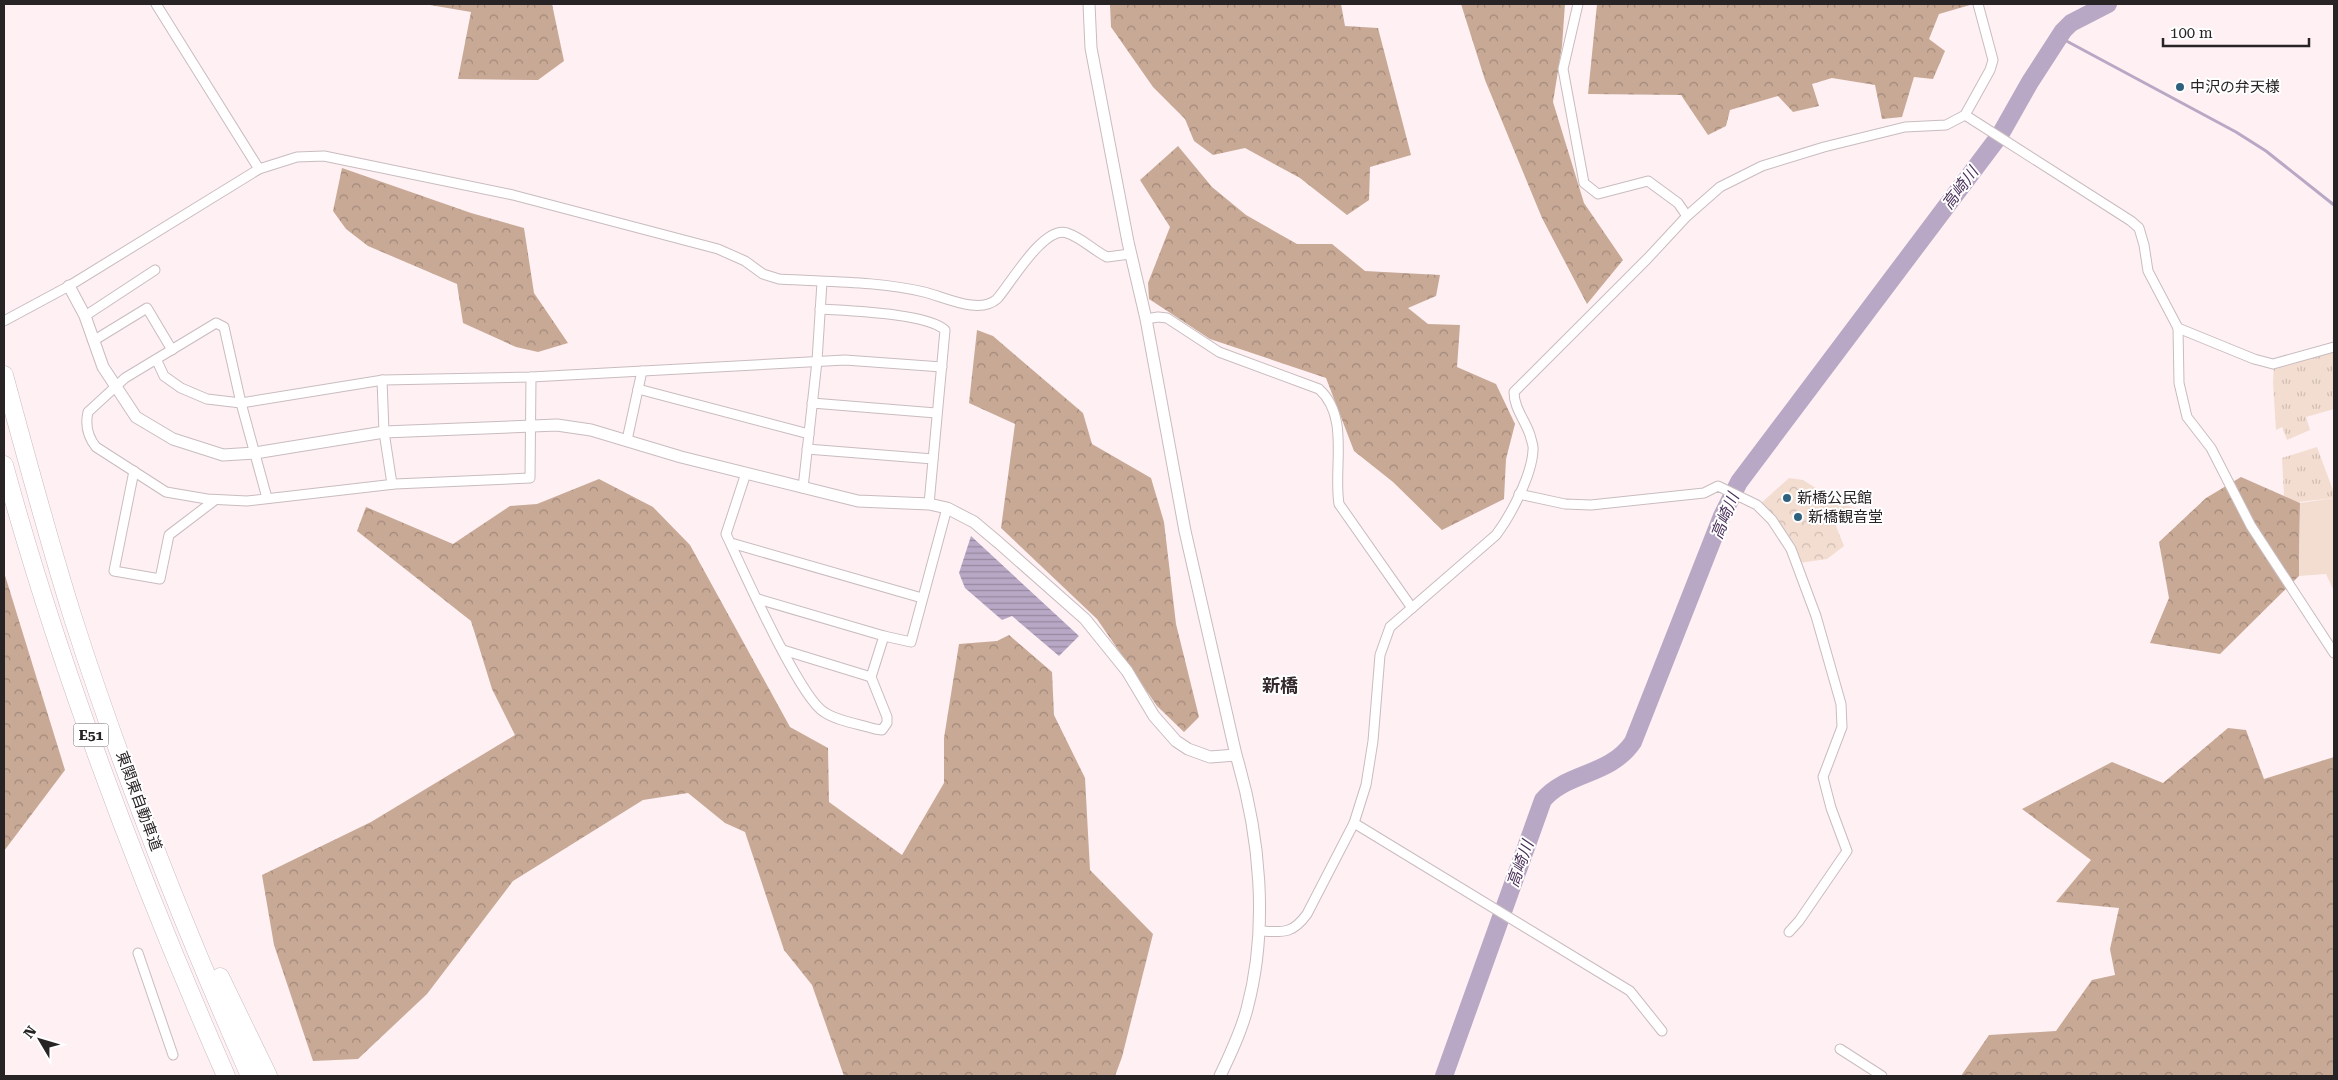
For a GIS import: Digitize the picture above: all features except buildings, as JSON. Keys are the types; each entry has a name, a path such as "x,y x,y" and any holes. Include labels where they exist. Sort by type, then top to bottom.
{"highway":[{"name":"東関東自動車道","path":"4,375 39,507 74,620 177,903 250,1076"},
{"name":"東関東自動車道","path":"4,465 54,629 131,846 226,1076"},
{"path":"151,835 268,1076"},
{"path":"193,1000 217,1076"}],"street":[{"path":"156,4 259,169"},
{"path":"1089,4 1091,48 1130,254 1146,319 1185,531 1236,755 1247,791 1254,824 1259,931 1254,979 1247,1011 1220,1076"},
{"path":"1578,4 1563,69 1584,183 1598,194 1648,181 1678,203 1687,216"},
{"path":"1259,931 1283,932 1298,926 1307,914 1354,823 1366,785 1380,655 1390,627 1496,535 1504,524 1519,494 1534,449 1514,399 1514,392 1648,258 1687,216 1720,187 1762,166 1824,147 1906,127 1946,125 1965,115 1990,70 1992,60 1978,4"},
{"path":"1965,115 2131,221 2138,228 2144,245 2148,271 2178,328 2179,383 2188,417 2211,448 2251,526 2334,653"},
{"path":"4,321 69,286 259,169 297,157 324,156 513,195 718,250 745,262 770,277 905,288 966,303 986,305 997,299 1034,251 1056,233 1062,232 1075,236 1107,257 1130,254"},
{"path":"84,316 155,270"},
{"path":"803,488 817,361 822,282"},
{"path":"69,286 84,316 103,367 136,416 173,439 222,455 255,453 384,432 530,425 566,426 627,440 746,473 858,501 929,504 947,508 974,522 1086,619 1128,671 1154,716 1176,741 1188,749 1210,756 1236,755"},
{"path":"93,341 147,308 172,350"},
{"path":"820,309 903,317 939,325 946,330 936,414 929,504"},
{"path":"1146,319 1167,318 1219,352 1319,389 1329,397 1339,437 1336,486 1339,504 1412,608"},
{"path":"268,498 241,403 224,327 216,323 115,386 88,412 86,420 88,432 90,439 96,447 166,492 215,500 247,501 392,484 530,478 531,377"},
{"path":"2178,328 2254,359 2273,364 2334,347"},
{"path":"156,360 164,376 181,388 207,399 241,403 382,380 531,377 845,360 942,367"},
{"path":"627,440 642,371"},
{"path":"382,380 384,432 392,484"},
{"path":"638,389 809,434"},
{"path":"812,403 936,414"},
{"path":"807,449 933,459"},
{"path":"134,471 114,571 160,579 169,535 215,500"},
{"path":"746,473 726,534 783,650 812,702 824,713 882,730 887,723 887,717 871,677 884,636"},
{"path":"1519,494 1565,504 1591,505 1704,493 1718,486 1757,505 1772,520 1791,549 1816,616 1841,704 1842,727 1823,777 1831,808 1847,851 1799,921 1789,932"},
{"path":"758,599 884,636 911,642 947,508"},
{"path":"730,543 922,598"},
{"path":"783,650 871,677"},
{"path":"1354,823 1630,991 1662,1031"},
{"path":"138,953 173,1055"},
{"path":"1840,1049 1882,1076"}],"green space":[{"path":"424,4 552,4 564,61 538,80 458,79 471,12"},
{"path":"1110,4 1341,4 1345,26 1378,28 1411,155 1370,167 1369,200 1347,215 1300,178 1245,148 1213,155 1194,141 1185,119 1153,87 1111,27"},
{"path":"1461,4 1565,4 1562,46 1553,102 1584,203 1623,260 1587,304 1542,218 1485,80"},
{"path":"1597,4 1970,5 1939,14 1929,39 1945,51 1933,79 1914,77 1902,117 1882,119 1875,85 1832,78 1812,84 1819,106 1793,112 1778,96 1730,110 1726,126 1708,135 1681,95 1588,94"},
{"path":"1178,146 1212,187 1246,215 1297,244 1332,244 1365,271 1440,275 1436,296 1408,308 1428,324 1460,325 1457,367 1496,384 1515,424 1506,459 1504,499 1442,530 1393,482 1354,451 1326,378 1210,339 1149,299 1148,283 1170,227 1140,180"},
{"path":"342,168 471,213 524,228 534,293 568,343 538,352 516,347 463,323 457,284 368,246 346,229 333,211"},
{"path":"977,330 993,336 1083,413 1092,444 1151,478 1164,522 1176,624 1199,717 1184,732 1157,706 1097,619 1001,528 1015,424 969,403"},
{"path":"2334,347 2334,409 2306,417 2310,430 2287,440 2282,427 2276,430 2273,382 2274,365"},
{"path":"2317,447 2334,493 2334,498 2298,502 2284,496 2282,458"},
{"path":"2241,477 2300,503 2299,576 2220,654 2150,643 2169,598 2159,542 2206,498"},
{"path":"1789,478 1803,480 1835,500 1858,510 1851,516 1841,515 1836,526 1844,546 1827,559 1799,563 1759,505"},
{"path":"599,479 653,507 690,545 790,727 828,748 829,802 902,855 944,783 944,738 959,644 997,641 1009,635 1052,672 1054,715 1085,778 1090,870 1153,934 1122,1057 1115,1076 844,1076 812,985 784,950 745,832 725,823 688,793 643,800 513,881 427,994 358,1059 313,1061 274,945 262,875 371,822 515,735 492,689 471,621 357,531 366,507 453,544 510,506 537,504"},
{"path":"2334,498 2334,591 2326,574 2299,576 2300,503"},
{"path":"4,572 65,770 4,851"},
{"path":"2228,728 2246,730 2264,779 2334,757 2334,1076 1961,1076 1989,1035 2056,1031 2092,980 2115,975 2110,949 2119,908 2056,902 2091,860 2022,809 2112,762 2163,783"}],"shaded area":[{"path":"971,536 1079,636 1059,656 1012,616 1002,620 965,588 959,573"}],"waterway":[{"name":"高崎川","path":"1444,1076 1543,800 1564,784 1612,761 1633,742 1722,516 1739,482 2000,135 2030,82 2063,31 2071,23 2108,4"},
{"path":"2059,37 2236,132 2266,151 2334,205"}],"place":[{"name":"中沢の弁天様","path":"2180,87"},
{"name":"新橋公民館","path":"1787,498"},
{"name":"新橋観音堂","path":"1798,517"}],"district":[{"name":"新橋","path":"1280,685"}]}
